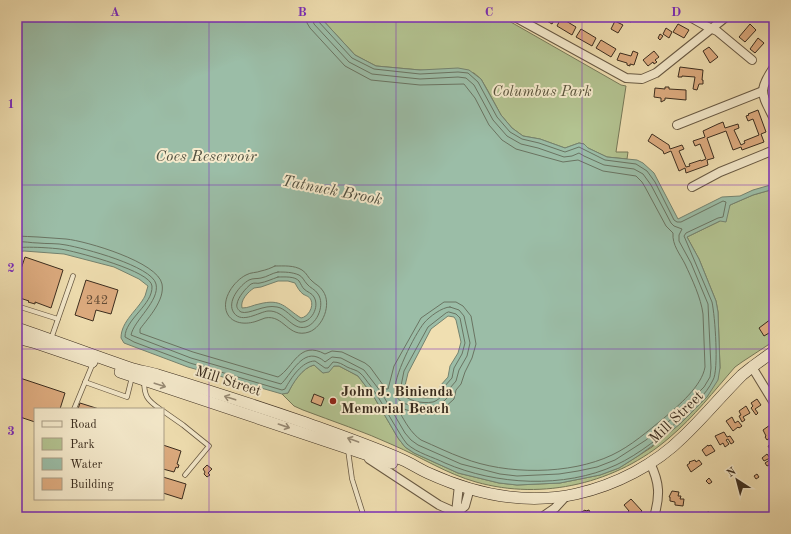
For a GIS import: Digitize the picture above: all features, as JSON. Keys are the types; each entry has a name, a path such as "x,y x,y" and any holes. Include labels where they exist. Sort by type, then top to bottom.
{"main road":[{"name":"Mill Street","path":"17,328 51,340 132,376 406,468 427,473 492,494 533,499 566,496 596,489 615,482 650,463 683,437 752,366 774,351"},
{"name":"Mill Street","path":"17,338 155,374 237,400 347,438 405,461 427,473"}],"street":[{"path":"515,17 626,78 642,79 649,77 726,17"},
{"path":"690,17 717,31 752,60"},
{"path":"774,67 765,81 763,91 774,119"},
{"path":"678,125 763,91"},
{"path":"692,187 720,172 774,150"},
{"path":"752,366 774,402"},
{"path":"353,450 454,515 466,517"},
{"path":"650,463 656,477 658,488 658,503 654,517"},
{"path":"454,515 464,486"},
{"path":"542,517 554,514 566,496"}],"lane":[{"path":"51,340 73,276"},
{"path":"17,306 58,319"},
{"path":"74,408 85,382 89,358"},
{"path":"85,382 127,397 132,376"},
{"path":"144,380 144,392 148,400 159,408"},
{"path":"164,412 209,446 185,475"},
{"path":"353,450 352,479 364,517"}],"green space":[{"name":"Columbus Park","path":"320,17 502,17 621,85 626,86 616,152 628,152 627,159 607,157 588,148 584,144 579,143 565,148 540,139 523,136 512,128 501,115 481,79 474,73 376,66 355,55"},
{"path":"774,189 774,341 735,367 695,413 678,430 649,454 626,467 603,477 578,484 553,488 527,489 501,487 476,482 444,470 382,440 294,406 282,394 288,393 298,376 306,369 314,365 323,373 334,366 339,366 358,376 374,397 398,438 405,447 414,453 458,473 499,483 517,485 560,483 600,475 619,468 652,447 688,416 707,397 720,368 718,312 716,301 699,259 687,237 720,221 730,205 753,195"}],"water":[{"name":"Coes Reservoir","path":"17,17 320,17 355,55 376,66 420,70 458,68 469,70 481,79 501,115 512,128 523,136 540,139 565,148 579,143 584,144 588,148 607,157 637,160 643,163 654,173 678,219 722,197 740,196 753,190 774,184 774,189 753,195 730,205 726,222 720,221 687,237 699,259 716,301 718,312 720,368 718,380 707,397 680,424 663,438 619,468 600,475 560,483 517,485 499,483 458,473 414,453 405,447 398,438 374,397 358,376 339,366 334,366 329,372 323,373 314,365 306,369 298,376 288,393 282,394 188,367 124,343 121,338 124,326 145,296 148,286 139,279 114,267 64,254 24,251 17,252","holes":["278,281 295,283 301,292 310,299 312,306 306,316 301,318 283,305 273,302 242,308 243,299 254,288","448,316 454,317 456,320 461,342 458,353 450,366 448,377 440,386 441,392 433,398 411,397 404,390 408,373 431,329"]}],"building":[{"path":"540,17 556,17 552,24"},
{"path":"625,17 634,17 631,22 625,19"},
{"path":"561,18 576,27 572,35 557,26"},
{"path":"615,21 623,25 618,33 611,29"},
{"path":"678,24 689,30 684,38 673,32"},
{"path":"750,24 756,30 745,42 739,37"},
{"path":"666,28 672,32 669,38 663,34"},
{"path":"581,29 596,38 592,46 576,37"},
{"path":"660,34 663,36 660,40 658,38"},
{"path":"758,38 764,43 755,53 750,49"},
{"path":"601,40 616,49 611,57 596,48"},
{"path":"709,47 718,57 710,63 703,51"},
{"path":"633,51 638,53 634,65 630,64 630,66 627,65 627,63 617,60 620,53 631,56"},
{"path":"654,51 659,57 655,60 657,62 654,64 653,62 648,66 643,60"},
{"path":"680,67 703,70 703,84 699,84 697,90 693,89 695,77 678,77"},
{"path":"665,87 669,87 669,89 686,90 686,100 665,98 665,100 661,102 661,98 654,97 655,88 665,89"},
{"path":"758,110 766,132 761,134 764,142 742,150 741,147 733,150 726,131 707,138 714,158 707,160 708,165 686,173 685,168 679,171 671,151 664,154 663,151 648,141 652,134 669,145 670,149 682,145 684,149 679,151 686,167 690,166 689,164 706,159 700,144 695,146 693,141 705,137 703,131 718,124 723,122 725,128 738,124 739,128 734,130 741,145 745,143 744,141 759,135 753,119 748,121 746,116"},
{"path":"25,257 63,270 51,308 35,302 35,304 28,302 29,301 17,297 17,278"},
{"path":"86,280 118,290 111,314 96,310 93,321 75,315"},
{"path":"771,319 772,321 774,319 774,330 764,336 759,328"},
{"path":"17,377 65,393 60,408 34,408 34,422 17,416"},
{"path":"314,394 324,398 321,406 311,402"},
{"path":"757,399 761,405 755,409 758,413 756,415 751,408 753,406 751,403"},
{"path":"80,403 96,408 78,408"},
{"path":"746,406 750,413 743,417 745,420 742,422 739,416 741,415 739,411"},
{"path":"732,417 735,423 738,421 742,426 733,431 726,421"},
{"path":"770,425 773,429 774,435 767,440 763,430"},
{"path":"724,432 727,437 730,436 734,442 731,444 728,439 726,440 729,444 725,447 723,443 720,445 715,436"},
{"path":"774,442 774,452 772,453 768,446"},
{"path":"164,445 181,451 177,464 179,465 178,468 176,467 174,472 164,469"},
{"path":"708,445 711,445 715,451 706,456 702,450"},
{"path":"767,454 770,458 764,461 762,458"},
{"path":"771,459 773,463 767,466 765,463"},
{"path":"695,460 696,462 699,460 702,464 691,472 687,465 690,463 689,462"},
{"path":"207,465 212,469 208,473 210,475 207,477 204,474 205,472 203,469"},
{"path":"757,474 759,477 756,479 754,476"},
{"path":"164,477 186,484 182,499 164,493"},
{"path":"709,478 712,482 709,484 706,481"},
{"path":"672,491 679,492 678,496 681,496 680,499 684,499 683,506 675,505 675,502 670,501 669,497"},
{"path":"631,499 642,511 635,517 628,512 629,511 624,505"},
{"path":"585,510 589,510 592,517 582,517 580,513"},
{"path":"709,512 710,517 695,517 694,515"}],"place":[{"name":"John J. Binienda Memorial Beach","path":"333,401"}],"water label":[{"name":"Tatnuck Brook","path":"332,191"}]}
